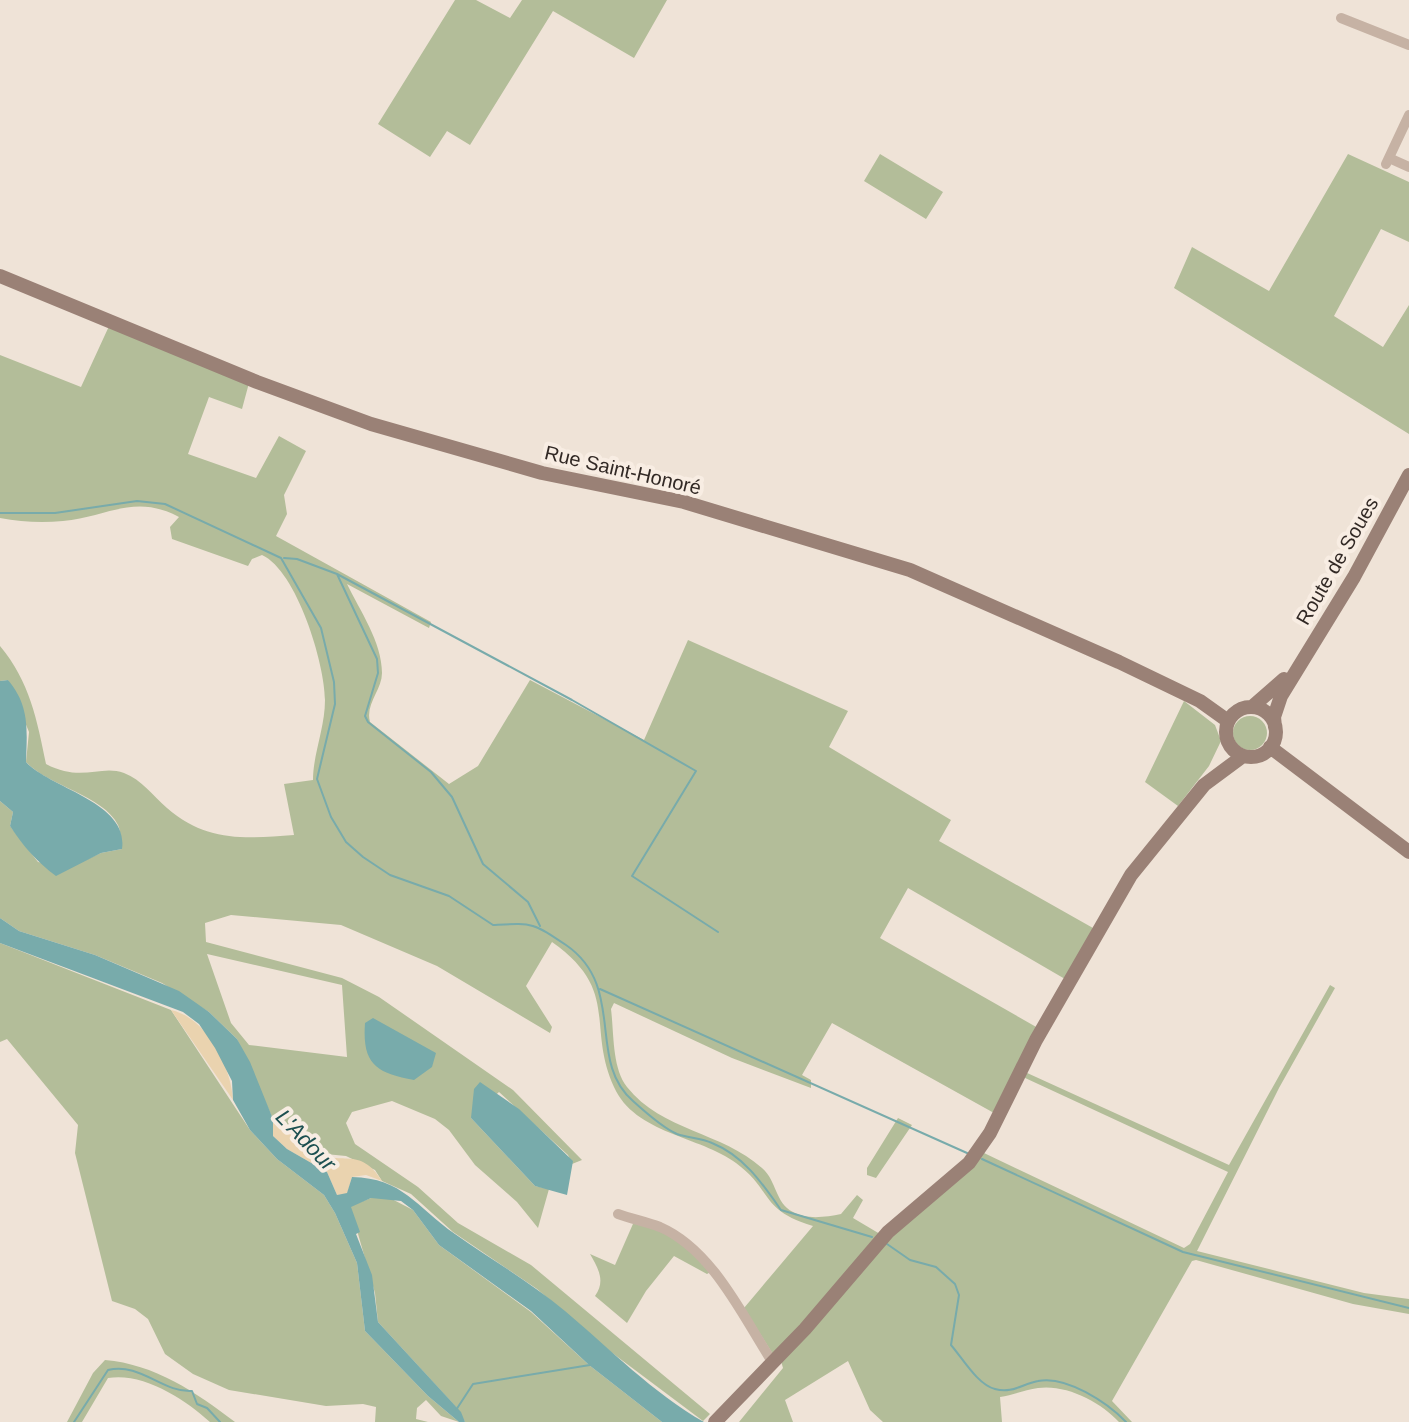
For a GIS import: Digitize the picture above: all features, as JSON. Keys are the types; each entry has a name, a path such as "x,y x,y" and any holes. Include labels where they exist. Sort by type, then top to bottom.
{"street":[{"path":"1341,18 1409,45"},
{"path":"1409,115 1387,161 1409,167"},
{"name":"Rue Saint-Honoré","path":"0,276 257,382 385,429 542,473 684,502 910,570 1119,662 1200,701 1228,721"},
{"name":"Route de Soues","path":"1275,727 1277,703 1354,577 1409,475"},
{"name":"Route de Soues","path":"1252,707 1299,665"},
{"path":"716,1420 805,1329 888,1232 969,1163 990,1133 1036,1040 1131,875 1204,785 1226,740 1228,721 1234,713 1252,707 1267,713 1275,727 1270,747 1260,755 1243,756 1204,785"},
{"path":"1226,740 1243,756"},
{"path":"1270,747 1409,852"},
{"path":"618,1214 661,1227 695,1252 716,1275 773,1363"}],"green space":[{"path":"455,0 476,0 510,18 522,0 667,0 634,58 553,11 470,145 447,131 430,157 378,124"},
{"path":"880,154 943,192 926,219 864,181"},
{"path":"1348,154 1409,182 1409,242 1381,229 1334,316 1383,347 1409,305 1409,434 1174,288 1192,247 1269,291"},
{"path":"110,324 249,383 242,409 209,397 188,454 256,478 279,436 306,451 284,495 287,514 276,536 431,622 429,628 347,584 369,627 381,661 381,679 370,709 370,722 449,784 478,766 530,680 644,740 688,640 848,711 829,747 951,820 939,841 1093,928 1065,979 908,888 880,938 1038,1028 994,1113 832,1023 802,1075 811,1080 811,1088 732,1058 614,1003 611,1009 614,1050 619,1070 627,1087 641,1102 657,1113 746,1156 767,1173 783,1203 798,1215 817,1217 841,1214 857,1195 863,1200 853,1218 880,1234 774,1356 744,1308 813,1226 796,1220 775,1206 736,1163 705,1146 652,1125 624,1103 606,1065 595,993 573,960 552,942 526,986 552,1027 550,1033 437,966 341,925 231,915 205,923 206,942 342,978 379,997 513,1090 582,1160 572,1164 568,1155 499,1092 471,1118 535,1186 549,1189 538,1228 517,1202 475,1165 449,1130 435,1119 392,1101 352,1112 346,1123 355,1144 418,1187 458,1223 531,1265 710,1414 703,1421 611,1352 537,1289 453,1232 411,1194 382,1181 375,1170 346,1156 315,1153 273,1119 237,1039 209,1012 162,983 95,955 19,931 0,918 0,801 13,812 10,826 38,862 68,868 101,853 122,849 119,828 111,815 26,762 29,732 8,680 0,681 0,646 19,673 25,688 46,764 70,772 107,770 124,773 142,784 182,819 211,833 243,837 294,835 284,784 313,780 323,721 324,684 307,620 287,579 275,564 262,555 252,559 248,566 172,539 170,527 179,517 148,507 121,508 55,522 0,518 0,355 81,387","holes":["207,954 342,985 347,1057 249,1045 231,1023"]},
{"path":"1184,701 1215,725 1221,741 1209,766 1178,806 1145,782"},
{"path":"1250,716 1262,721 1267,733 1262,745 1250,750 1238,745 1233,733 1238,721"},
{"path":"0,943 171,1010 250,1130 277,1159 324,1195 335,1213 357,1263 365,1331 428,1396 459,1422 441,1416 426,1400 417,1408 416,1419 428,1422 375,1422 376,1407 363,1404 326,1406 229,1390 193,1374 165,1354 148,1319 135,1309 112,1301 75,1153 78,1125 7,1039 0,1042"},
{"path":"1330,985 1335,988 1279,1088 1197,1251 1364,1293 1409,1299 1409,1314 1353,1304 1196,1260 1192,1261 1112,1401 1132,1422 1119,1422 1082,1396 1049,1387 1000,1397 1002,1422 883,1422 870,1410 848,1361 785,1400 793,1422 739,1422 783,1368 781,1361 879,1246 984,1153 1184,1248 1190,1244 1228,1172 1023,1077 1025,1072 1229,1165"},
{"path":"898,1118 912,1125 876,1178 867,1175 867,1168"},
{"path":"388,1197 413,1210 439,1245 531,1312 589,1365 662,1422 465,1422 457,1408 378,1322 375,1293 350,1206 371,1198"},
{"path":"636,1217 651,1220 714,1270 707,1274 674,1256 646,1291 627,1323 595,1296 600,1280 590,1254 615,1265"},
{"path":"105,1360 140,1367 174,1381 235,1422 210,1422 163,1389 121,1377 108,1378 82,1422 67,1422 93,1373"}],"sand":[{"path":"171,1010 196,1023 215,1045 228,1073 233,1100"},
{"path":"273,1119 314,1152 366,1163 382,1181 366,1175 352,1177 347,1194 337,1195 327,1172 287,1149 273,1136"}],"water":[{"path":"8,680 24,709 26,762 101,808 113,819 121,833 122,849 101,853 56,876 25,847 10,826 13,812 0,801 0,681"},
{"path":"0,918 19,931 95,955 179,991 209,1012 237,1039 250,1062 273,1119 273,1136 287,1149 327,1172 337,1195 347,1193 352,1177 397,1188 441,1224 552,1300 649,1384 704,1422 662,1422 589,1365 531,1311 439,1245 413,1210 401,1201 371,1198 351,1207 360,1232 356,1234 372,1275 378,1322 461,1412 465,1422 459,1422 428,1396 365,1331 357,1263 335,1213 324,1195 277,1159 250,1130 233,1100 232,1081 199,1024 183,1012 0,943"},
{"path":"373,1018 436,1053 432,1067 414,1080 381,1070 369,1057 366,1048 365,1023"},
{"path":"480,1082 519,1109 573,1161 567,1195 535,1186 471,1118 474,1089"}],"waterway":[{"path":"0,513 55,513 137,501 165,504 281,558 321,628 334,682 335,704 317,779 331,817 346,842 390,875 449,896 493,925 532,926 566,945 584,962 596,981 611,1066 619,1085 633,1101 672,1131 708,1141 734,1155 759,1180 781,1210 872,1237"},
{"path":"284,558 297,559 337,574 377,659 378,673 365,716 368,722 431,772 452,797 483,864 528,902 540,926"},
{"path":"337,574 572,700 696,771 632,876 718,932"},
{"path":"600,989 967,1153"},
{"path":"982,1159 1183,1252 1409,1308"},
{"path":"887,1244 910,1260 936,1267 955,1284 959,1295 951,1345 971,1371 989,1387 1007,1390 1038,1381 1061,1382 1098,1399 1126,1422"},
{"path":"456,1410 473,1384 590,1365"},
{"path":"74,1422 108,1370 120,1369 192,1391 197,1404 207,1408 220,1422"}],"water label":[{"name":"L'Adour","path":"306,1140"}]}
